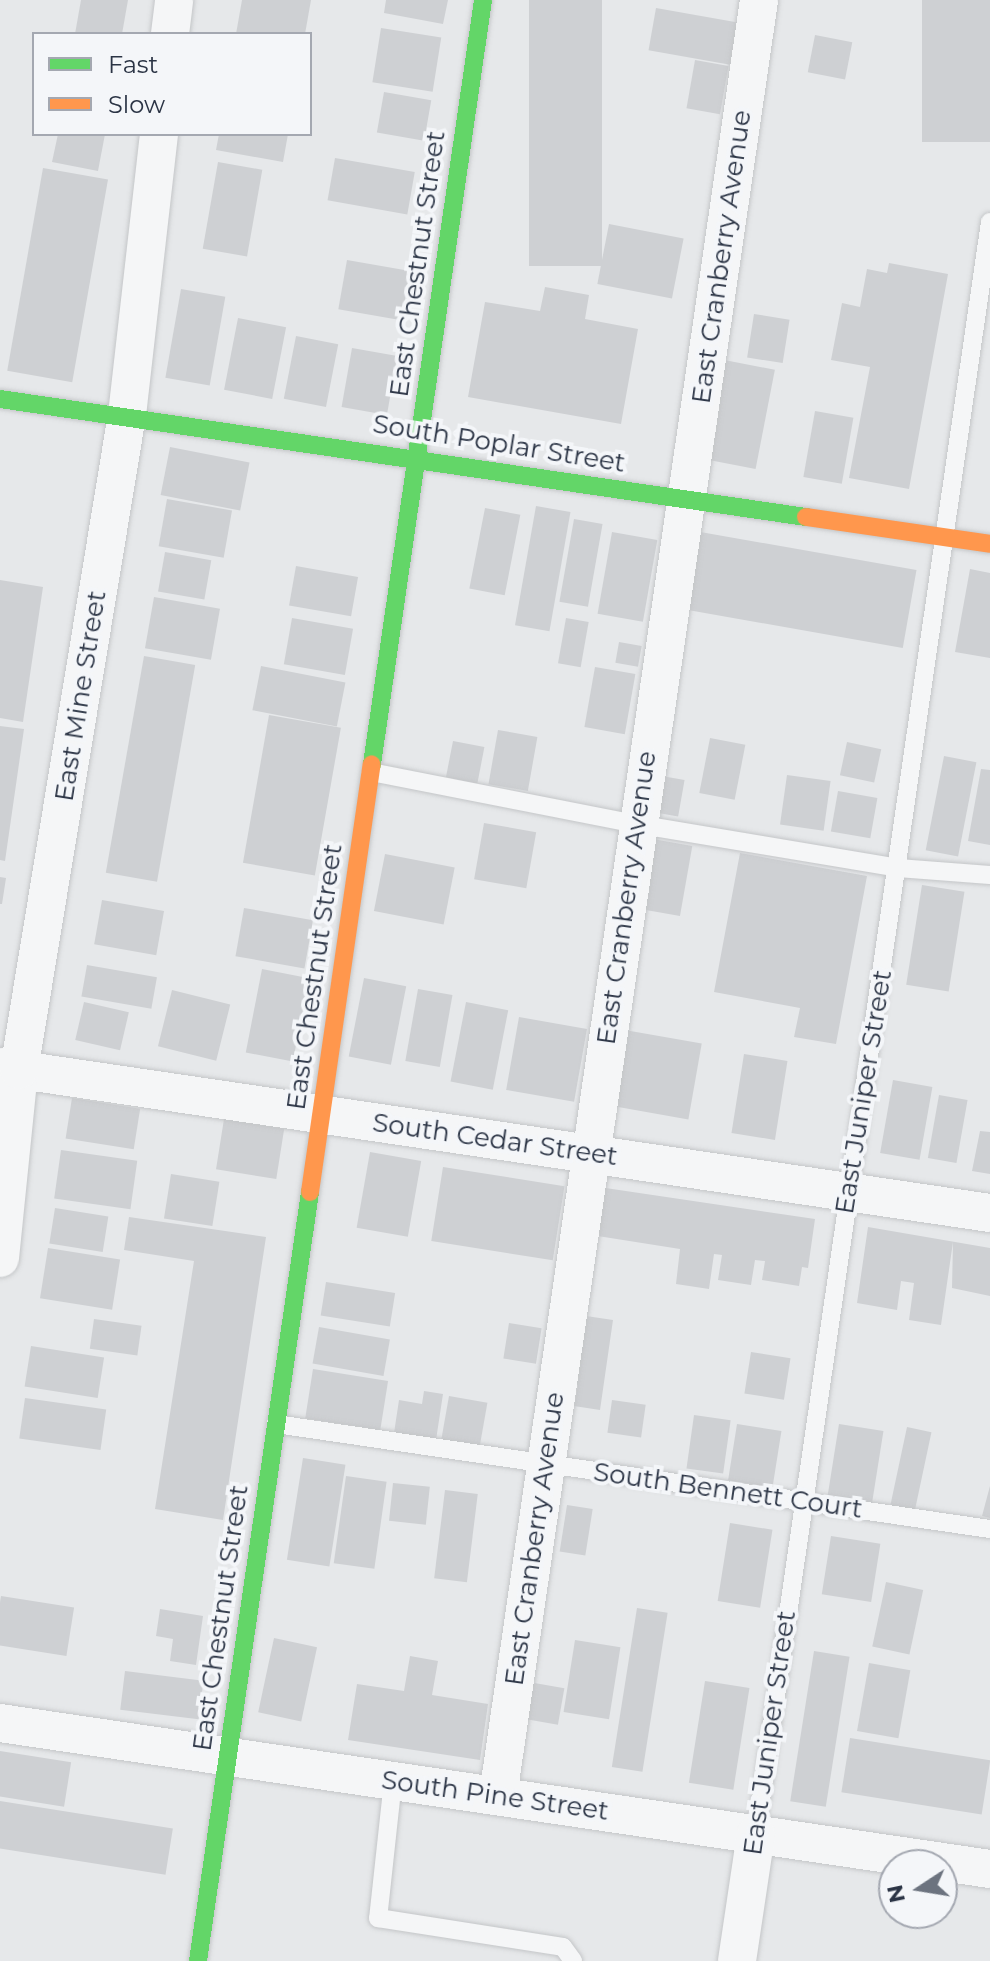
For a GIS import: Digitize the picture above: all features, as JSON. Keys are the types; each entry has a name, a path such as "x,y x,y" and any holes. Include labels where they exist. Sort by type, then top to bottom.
{"street":[{"path":"170,32 174,0"},
{"name":"East Chestnut Street","path":"198,1961 483,0"},
{"name":"East Cranberry Avenue","path":"498,1796 636,824 687,499 759,0"},
{"name":"East Mine Street","path":"0,1258 9,1069 127,415 159,136"},
{"name":"South Poplar Street","path":"0,399 127,415 990,544"},
{"name":"South Cedar Street","path":"9,1069 990,1213"},
{"name":"South Pine Street","path":"0,1723 990,1869"},
{"name":"East Juniper Street","path":"737,1961 756,1834"}],"lane":[{"name":"East Juniper Street","path":"756,1834 990,222"},
{"path":"371,772 636,824 898,868 990,875"},
{"name":"South Bennett Court","path":"276,1424 990,1529"},
{"path":"393,1781 378,1918 563,1947 573,1961"}],"building":[{"path":"81,0 128,0 122,32 75,32"},
{"path":"242,0 311,0 305,32 236,32"},
{"path":"386,0 448,0 443,24 384,13"},
{"path":"529,0 602,0 602,266 529,266"},
{"path":"922,0 990,0 990,142 922,142"},
{"path":"656,8 738,22 730,65 649,50"},
{"path":"381,28 441,38 433,92 372,82"},
{"path":"815,35 852,42 845,80 808,72"},
{"path":"695,60 728,66 720,114 686,108"},
{"path":"384,92 431,100 424,141 377,132"},
{"path":"58,136 105,136 98,171 52,162"},
{"path":"219,136 288,136 283,162 216,150"},
{"path":"335,158 415,172 407,214 328,200"},
{"path":"218,162 262,170 247,256 203,249"},
{"path":"43,168 108,179 72,382 7,371"},
{"path":"609,224 684,239 672,298 597,284"},
{"path":"347,260 410,271 401,320 338,309"},
{"path":"889,263 948,274 909,489 849,478 870,367 831,360 842,303 860,307 867,269 887,273"},
{"path":"545,287 589,295 585,319 638,329 621,424 468,397 485,302 540,311"},
{"path":"181,289 225,297 210,385 165,378"},
{"path":"754,314 790,320 783,363 747,357"},
{"path":"238,318 286,327 272,399 224,390"},
{"path":"296,336 338,344 326,407 284,399"},
{"path":"352,348 397,356 387,415 342,407"},
{"path":"714,358 775,370 756,469 695,457"},
{"path":"815,411 853,418 842,484 803,477"},
{"path":"170,447 250,462 240,511 161,495"},
{"path":"167,499 232,510 224,558 159,546"},
{"path":"536,506 570,512 549,631 515,625"},
{"path":"485,508 520,515 505,595 469,588"},
{"path":"574,519 603,524 588,607 559,602"},
{"path":"689,530 916,570 903,648 675,608"},
{"path":"612,532 657,540 643,622 598,614"},
{"path":"165,552 211,560 204,600 158,591"},
{"path":"296,566 358,577 351,616 289,605"},
{"path":"970,569 990,573 990,658 955,652"},
{"path":"0,580 43,587 23,722 0,718"},
{"path":"154,597 220,609 211,660 145,648"},
{"path":"292,618 353,629 345,675 284,664"},
{"path":"566,618 589,622 581,667 558,663"},
{"path":"619,642 642,646 638,667 615,663"},
{"path":"144,656 195,665 157,882 106,873"},
{"path":"261,666 345,682 337,727 252,710"},
{"path":"595,667 635,674 625,734 584,727"},
{"path":"269,715 341,728 315,875 243,863"},
{"path":"0,726 24,729 5,861 0,860"},
{"path":"498,730 537,737 528,791 488,784"},
{"path":"710,738 745,745 735,800 699,793"},
{"path":"453,741 484,747 477,783 446,777"},
{"path":"847,742 881,749 874,783 840,775"},
{"path":"944,756 976,762 958,857 926,850"},
{"path":"981,769 990,770 990,845 968,841"},
{"path":"656,775 685,780 678,816 650,811"},
{"path":"787,775 831,781 824,831 780,825"},
{"path":"838,791 877,798 870,838 831,831"},
{"path":"484,823 536,832 526,888 474,879"},
{"path":"647,838 692,846 680,916 635,908"},
{"path":"740,853 867,876 836,1044 794,1037 800,1008 714,992"},
{"path":"385,854 455,868 444,924 374,911"},
{"path":"0,877 6,878 2,904 0,904"},
{"path":"922,885 964,892 949,991 906,985"},
{"path":"102,900 164,911 156,955 94,944"},
{"path":"244,908 313,920 304,968 235,956"},
{"path":"87,965 157,977 151,1009 81,997"},
{"path":"262,969 309,978 293,1062 246,1052"},
{"path":"364,978 406,986 391,1065 349,1057"},
{"path":"418,989 452,995 440,1067 405,1061"},
{"path":"172,990 230,1005 216,1061 158,1046"},
{"path":"84,1002 129,1012 120,1050 75,1040"},
{"path":"466,1002 508,1010 493,1090 451,1082"},
{"path":"519,1017 587,1029 574,1102 506,1090"},
{"path":"619,1029 702,1044 688,1119 606,1105"},
{"path":"744,1054 787,1061 775,1140 731,1133"},
{"path":"893,1080 932,1087 920,1160 880,1153"},
{"path":"939,1095 968,1100 956,1163 928,1158"},
{"path":"72,1098 140,1109 134,1149 66,1138"},
{"path":"224,1119 284,1129 276,1179 216,1169"},
{"path":"980,1131 990,1132 990,1174 972,1171"},
{"path":"61,1150 137,1161 130,1209 54,1199"},
{"path":"370,1152 421,1161 408,1237 357,1228"},
{"path":"443,1167 564,1186 553,1260 431,1241"},
{"path":"171,1174 219,1182 212,1226 164,1218"},
{"path":"592,1186 815,1219 808,1268 802,1267 799,1286 762,1280 765,1261 755,1260 751,1285 718,1280 722,1255 714,1254 709,1289 676,1284 680,1249 585,1234"},
{"path":"55,1208 108,1216 103,1252 49,1244"},
{"path":"129,1217 266,1237 223,1520 155,1509 194,1261 124,1250"},
{"path":"868,1227 990,1248 990,1296 952,1288 953,1242 941,1325 909,1320 914,1283 901,1281 897,1310 857,1303"},
{"path":"48,1248 120,1259 112,1310 40,1298"},
{"path":"326,1282 395,1293 390,1327 321,1316"},
{"path":"586,1316 613,1320 600,1410 574,1406 578,1385 563,1382 570,1330 585,1332"},
{"path":"94,1319 142,1326 137,1355 90,1349"},
{"path":"509,1323 542,1328 536,1364 503,1359"},
{"path":"319,1327 390,1340 383,1376 313,1363"},
{"path":"31,1346 104,1358 98,1398 25,1386"},
{"path":"751,1352 791,1358 784,1400 744,1393"},
{"path":"313,1369 388,1381 380,1430 305,1418"},
{"path":"424,1391 443,1394 436,1440 394,1433 399,1400 422,1404"},
{"path":"449,1396 487,1403 480,1447 441,1440"},
{"path":"25,1398 106,1409 100,1450 19,1439"},
{"path":"612,1400 646,1405 641,1437 607,1433"},
{"path":"694,1415 731,1420 723,1474 686,1468"},
{"path":"737,1424 781,1431 773,1487 728,1480"},
{"path":"839,1424 883,1431 871,1508 827,1501"},
{"path":"907,1427 931,1432 915,1511 890,1506"},
{"path":"303,1458 345,1465 329,1566 287,1560"},
{"path":"346,1476 387,1482 374,1569 334,1563"},
{"path":"393,1483 430,1487 426,1525 389,1521"},
{"path":"990,1486 990,1518 982,1516"},
{"path":"445,1490 478,1494 467,1582 434,1578"},
{"path":"567,1505 593,1509 585,1555 560,1551"},
{"path":"730,1523 772,1530 760,1608 718,1601"},
{"path":"831,1536 880,1544 871,1602 822,1594"},
{"path":"886,1582 923,1590 909,1654 872,1647"},
{"path":"1,1596 74,1608 66,1656 0,1645"},
{"path":"637,1608 668,1613 642,1772 612,1767"},
{"path":"160,1609 203,1616 196,1665 170,1661 173,1639 156,1636"},
{"path":"274,1638 317,1647 301,1721 258,1712"},
{"path":"575,1640 620,1647 609,1719 564,1712"},
{"path":"814,1651 850,1657 826,1807 790,1801"},
{"path":"410,1656 438,1661 432,1695 488,1704 480,1760 348,1740 357,1684 404,1691"},
{"path":"869,1663 910,1670 898,1738 857,1731"},
{"path":"125,1671 203,1681 199,1719 120,1710"},
{"path":"523,1681 564,1688 558,1725 517,1717"},
{"path":"705,1681 749,1688 733,1790 689,1783"},
{"path":"850,1738 990,1760 982,1815 841,1792"},
{"path":"0,1751 71,1762 64,1807 0,1797"},
{"path":"0,1801 173,1828 165,1875 0,1849"}],"traffic: fast":[{"path":"372,764 483,0"},
{"path":"0,399 806,517"},
{"path":"198,1961 310,1192"}],"traffic: slow":[{"path":"806,517 990,544"},
{"path":"310,1192 372,764"}]}
